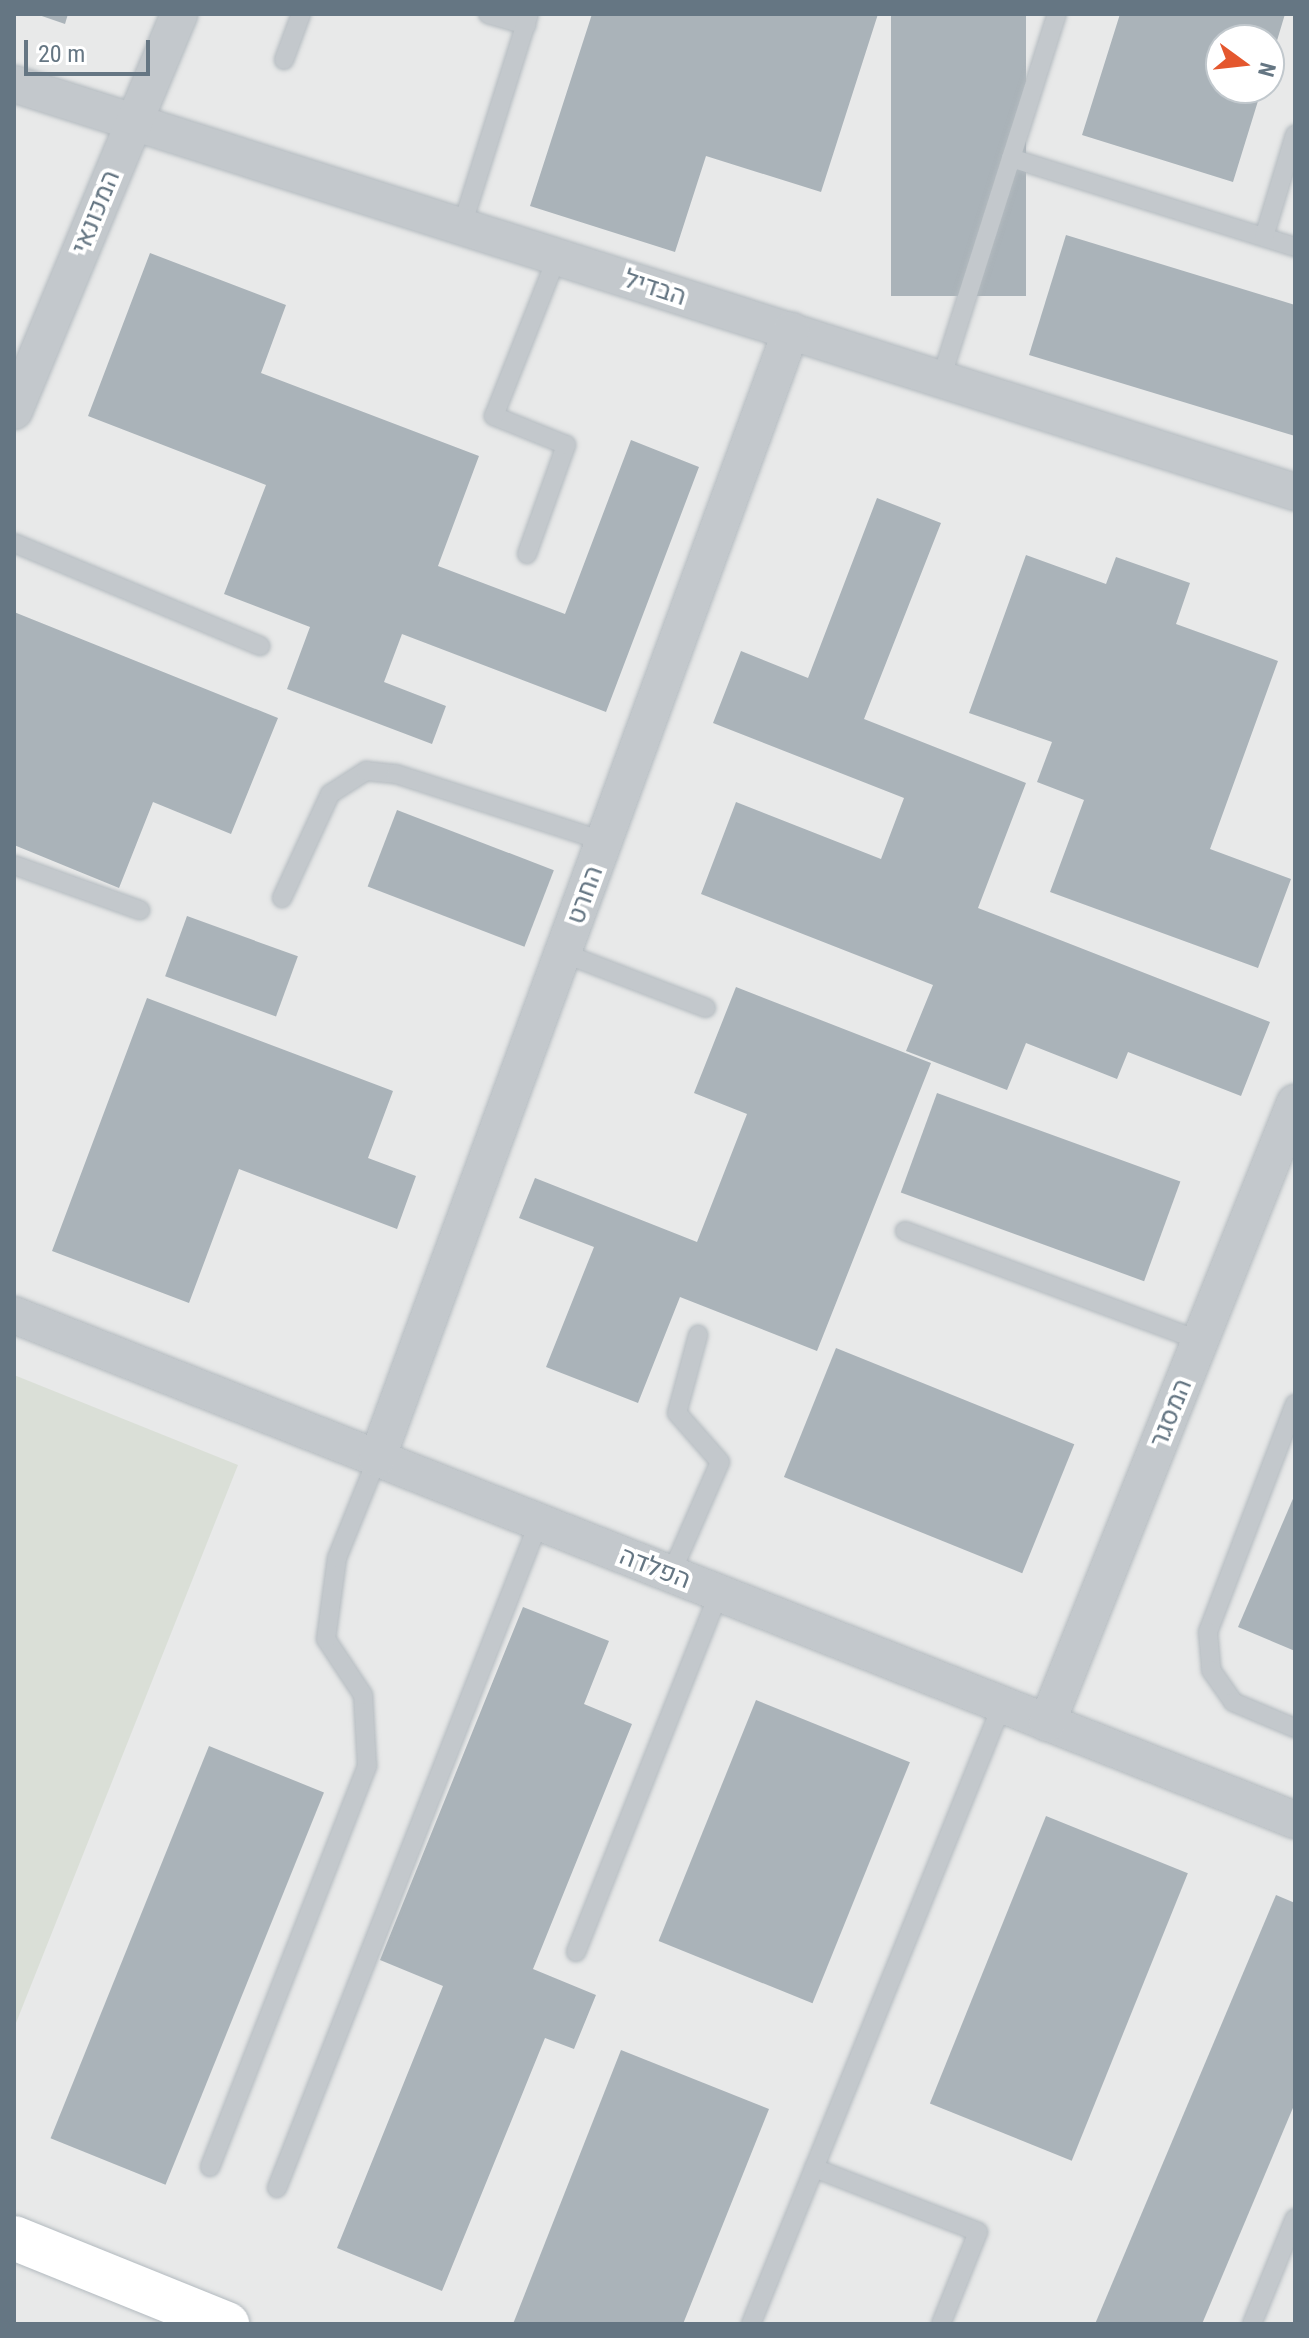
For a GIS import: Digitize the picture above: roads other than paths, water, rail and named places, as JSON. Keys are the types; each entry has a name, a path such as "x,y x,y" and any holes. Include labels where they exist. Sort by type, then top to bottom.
{"street":[{"name":"המכונאי","path":"14,411 179,14"},
{"name":"הבדיל","path":"14,84 1295,492"},
{"name":"החרט","path":"377,1459 791,331"},
{"name":"המסגר","path":"1047,1723 1295,1103"},
{"name":"הפלדה","path":"14,1315 1295,1820"},
{"path":"14,2238 227,2324"}],"lane":[{"path":"284,60 301,14"},
{"path":"462,226 527,20 488,14"},
{"path":"941,379 1057,14"},
{"path":"1264,237 1295,135"},
{"path":"1011,158 1295,247"},
{"path":"527,554 566,445 494,416 557,257"},
{"path":"14,543 260,646"},
{"path":"282,898 330,794 366,771 396,774 604,841"},
{"path":"14,865 140,910"},
{"path":"563,953 706,1008"},
{"path":"905,1231 1200,1341"},
{"path":"671,1574 720,1462 677,1413 698,1335"},
{"path":"1295,1404 1208,1632 1211,1670 1233,1702 1295,1728"},
{"path":"210,2167 367,1766 363,1695 326,1639 337,1558 377,1459"},
{"path":"277,2188 539,1522"},
{"path":"576,1952 719,1593"},
{"path":"751,2324 1002,1705"},
{"path":"814,2168 978,2232 941,2324"},
{"path":"1252,2324 1295,2218"}]}
